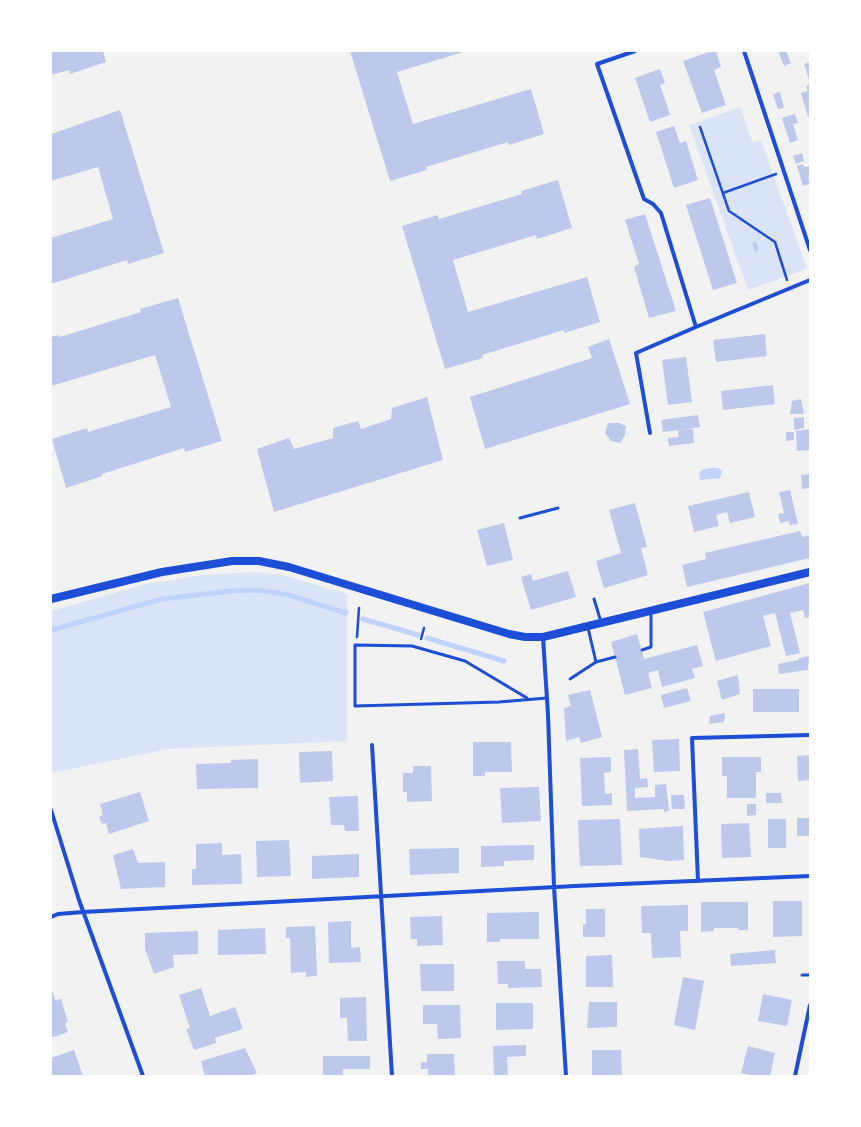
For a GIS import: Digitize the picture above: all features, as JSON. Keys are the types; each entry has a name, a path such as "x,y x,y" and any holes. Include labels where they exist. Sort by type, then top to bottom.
{"main road":[{"path":"52,597 162,572 232,561 259,561 289,567 525,638 543,637 588,628 651,610 810,572"}],"street":[{"path":"635,51 598,64 644,199 653,204 661,213 696,327"},
{"path":"744,51 810,250"},
{"path":"650,433 636,353 810,280"},
{"path":"543,637 547,698 554,887 566,1076"},
{"path":"698,881 692,738 810,735"},
{"path":"372,745 392,1076"},
{"path":"51,810 83,912 143,1076"},
{"path":"51,917 58,914 83,912 554,887 810,876"},
{"path":"795,1076 810,1005"}],"lane":[{"path":"520,518 558,508"},
{"path":"594,599 602,624"},
{"path":"642,650 651,647 651,610"},
{"path":"588,628 596,662"},
{"path":"527,698 465,661 412,646 355,645 355,706 499,702 527,698 547,698"},
{"path":"570,679 596,662 615,657"},
{"path":"802,975 810,975"}],"path":[{"path":"700,127 729,211 775,242 790,288"},
{"path":"723,193 784,172"},
{"path":"357,645 358,608"}],"shaded area":[{"path":"740,107 753,143 761,140 807,269 748,290 689,125"},
{"path":"252,572 283,575 347,594 347,741 168,749 51,773 51,611 146,584 204,575"}],"water":[{"path":"718,468 722,471 720,478 700,480 699,473 702,470"}],"building":[{"path":"51,51 103,51 106,62 70,74 69,70 51,75"},
{"path":"350,51 467,51 397,72 413,124 531,89 544,134 509,145 508,142 426,167 427,170 390,181"},
{"path":"716,51 721,67 714,70 726,105 702,113 683,61"},
{"path":"778,51 786,51 791,63 784,66"},
{"path":"810,62 810,82 804,64"},
{"path":"660,69 665,83 660,85 670,115 650,122 635,78"},
{"path":"810,84 810,117 808,117 801,93 808,91 806,86"},
{"path":"780,92 784,108 778,109 773,94"},
{"path":"120,110 164,253 128,264 127,260 51,284 51,238 113,219 98,167 51,181 51,134"},
{"path":"795,114 798,123 793,124 798,140 790,143 782,118"},
{"path":"674,126 680,143 686,141 698,180 674,188 656,132"},
{"path":"802,153 804,161 796,164 793,156"},
{"path":"803,164 804,167 809,166 810,177 808,177 810,184 803,186 797,166"},
{"path":"558,180 572,228 537,239 536,235 453,260 468,312 587,277 600,322 564,333 564,330 482,355 483,358 445,369 402,226 438,215 439,219 522,194 521,191"},
{"path":"710,198 737,283 713,290 686,205"},
{"path":"645,214 676,311 649,318 634,267 639,264 625,220"},
{"path":"756,242 759,250 755,252 752,243"},
{"path":"178,298 222,441 185,452 184,448 102,474 103,476 66,488 52,439 87,428 88,432 171,407 155,355 51,386 51,337 59,335 60,337 141,312 140,309"},
{"path":"765,334 767,356 716,362 713,340"},
{"path":"609,339 630,404 485,449 470,397 592,358 588,347"},
{"path":"686,357 692,402 668,405 662,360"},
{"path":"773,385 775,404 723,410 721,391"},
{"path":"427,397 443,460 274,512 257,449 289,438 294,449 333,438 333,428 358,421 361,429 391,419 392,408"},
{"path":"801,399 804,414 790,414 792,401"},
{"path":"698,415 700,427 681,430 693,429 694,443 669,446 668,438 679,437 678,430 663,432 661,420"},
{"path":"804,417 804,428 794,430 794,418"},
{"path":"608,423 619,423 626,426 625,435 620,443 611,441 605,433"},
{"path":"810,429 810,450 797,451 796,431"},
{"path":"786,432 794,432 794,440 786,441"},
{"path":"810,474 810,488 802,489 801,475"},
{"path":"790,490 798,524 790,525 789,521 780,523 778,514 784,513 779,492"},
{"path":"749,492 755,517 730,523 727,512 716,515 719,526 694,532 688,506"},
{"path":"635,503 647,547 641,548 648,575 604,588 596,561 621,553 609,510"},
{"path":"504,523 513,560 487,566 477,530"},
{"path":"800,531 802,537 810,535 810,558 687,587 682,565 706,559 705,553"},
{"path":"568,571 576,597 531,610 521,577 531,574 533,581"},
{"path":"810,583 810,617 805,618 803,610 790,613 800,653 786,656 775,613 763,616 771,646 716,661 703,612"},
{"path":"637,634 644,659 697,645 703,666 692,669 695,678 662,687 658,670 648,673 652,688 625,695 611,642"},
{"path":"809,656 808,670 779,674 778,664 799,660 799,658"},
{"path":"738,675 740,694 722,700 717,681"},
{"path":"687,688 691,701 664,708 661,695"},
{"path":"753,689 799,689 799,712 753,712"},
{"path":"590,690 602,737 581,743 579,737 566,741 564,708 571,706 568,695"},
{"path":"725,713 724,722 709,724 710,716"},
{"path":"679,739 680,771 654,772 652,740"},
{"path":"473,742 511,742 512,772 485,772 485,776 473,776"},
{"path":"638,749 640,779 647,778 648,787 635,788 635,798 655,797 655,785 666,784 669,811 664,812 664,809 627,811 624,750"},
{"path":"332,751 333,781 300,783 299,752"},
{"path":"810,755 810,780 798,781 797,756"},
{"path":"611,757 611,772 604,773 605,794 612,793 612,805 582,806 580,758"},
{"path":"722,757 761,757 761,772 756,772 756,798 727,798 727,776 722,776"},
{"path":"258,759 258,788 197,789 196,764 231,763 231,760"},
{"path":"413,766 431,766 432,801 407,802 407,792 403,792 403,773 413,773"},
{"path":"539,787 541,821 502,823 500,788"},
{"path":"140,792 149,821 109,834 106,823 102,824 99,817 103,815 100,804"},
{"path":"766,793 781,793 782,803 766,803"},
{"path":"671,795 684,795 685,809 672,809"},
{"path":"358,796 359,831 345,831 344,825 331,825 329,797"},
{"path":"747,804 756,804 756,815 747,816"},
{"path":"797,818 810,818 810,836 797,836"},
{"path":"620,819 622,865 580,866 578,820"},
{"path":"768,819 786,819 786,848 768,848"},
{"path":"749,823 751,857 722,858 721,824"},
{"path":"683,826 684,860 669,861 640,857 639,829"},
{"path":"289,840 291,876 257,877 256,841"},
{"path":"222,843 222,855 241,854 242,884 192,885 192,869 196,869 196,844"},
{"path":"534,845 534,860 504,861 504,866 481,867 481,846"},
{"path":"459,848 459,873 410,875 409,849"},
{"path":"133,849 138,863 165,862 165,887 121,889 113,855"},
{"path":"359,854 359,877 312,879 312,856"},
{"path":"773,901 802,901 802,936 773,937"},
{"path":"701,902 748,902 748,930 738,930 738,928 714,928 714,931 701,932"},
{"path":"688,905 688,931 680,931 681,957 652,958 651,933 642,933 641,906"},
{"path":"586,909 605,909 605,937 583,937 583,924 586,924"},
{"path":"539,912 539,939 500,939 500,942 487,942 487,913"},
{"path":"442,916 443,945 417,946 417,939 411,939 410,917"},
{"path":"351,921 351,948 360,947 361,962 329,963 328,922"},
{"path":"315,926 317,976 306,977 306,972 291,973 290,938 286,938 286,927"},
{"path":"265,928 266,954 218,955 218,930"},
{"path":"198,931 198,954 173,955 174,967 154,974 145,949 145,933"},
{"path":"775,950 776,963 731,966 730,954"},
{"path":"612,955 613,987 586,987 586,956"},
{"path":"497,961 525,961 525,969 541,969 542,987 508,988 508,984 498,984"},
{"path":"420,964 454,964 454,991 421,991"},
{"path":"683,977 704,981 695,1030 674,1025"},
{"path":"201,988 210,1016 235,1007 243,1029 215,1038 216,1043 194,1050 186,1029 190,1028 179,995"},
{"path":"53,992 55,1000 61,999 68,1022 65,1023 68,1032 51,1038 51,993"},
{"path":"763,994 792,1000 787,1026 758,1021"},
{"path":"366,997 367,1041 348,1041 347,1018 340,1018 340,998"},
{"path":"589,1002 617,1002 617,1027 587,1028"},
{"path":"496,1003 533,1003 533,1029 496,1030"},
{"path":"423,1005 460,1005 461,1038 438,1039 437,1024 423,1024"},
{"path":"526,1045 526,1056 507,1057 508,1076 494,1076 493,1046"},
{"path":"748,1046 775,1053 770,1076 755,1076 741,1073"},
{"path":"245,1048 257,1073 250,1076 205,1076 201,1061"},
{"path":"74,1050 83,1076 52,1076 51,1058"},
{"path":"592,1050 621,1050 622,1076 592,1076"},
{"path":"427,1054 454,1054 455,1076 428,1076 428,1069 421,1069 421,1062 427,1062"},
{"path":"323,1056 370,1056 370,1069 343,1069 343,1076 323,1076"}],"waterway":[{"path":"51,630 162,599 231,591 258,590 289,595 346,613"},
{"path":"363,619 418,635"},
{"path":"427,638 504,661"}]}
